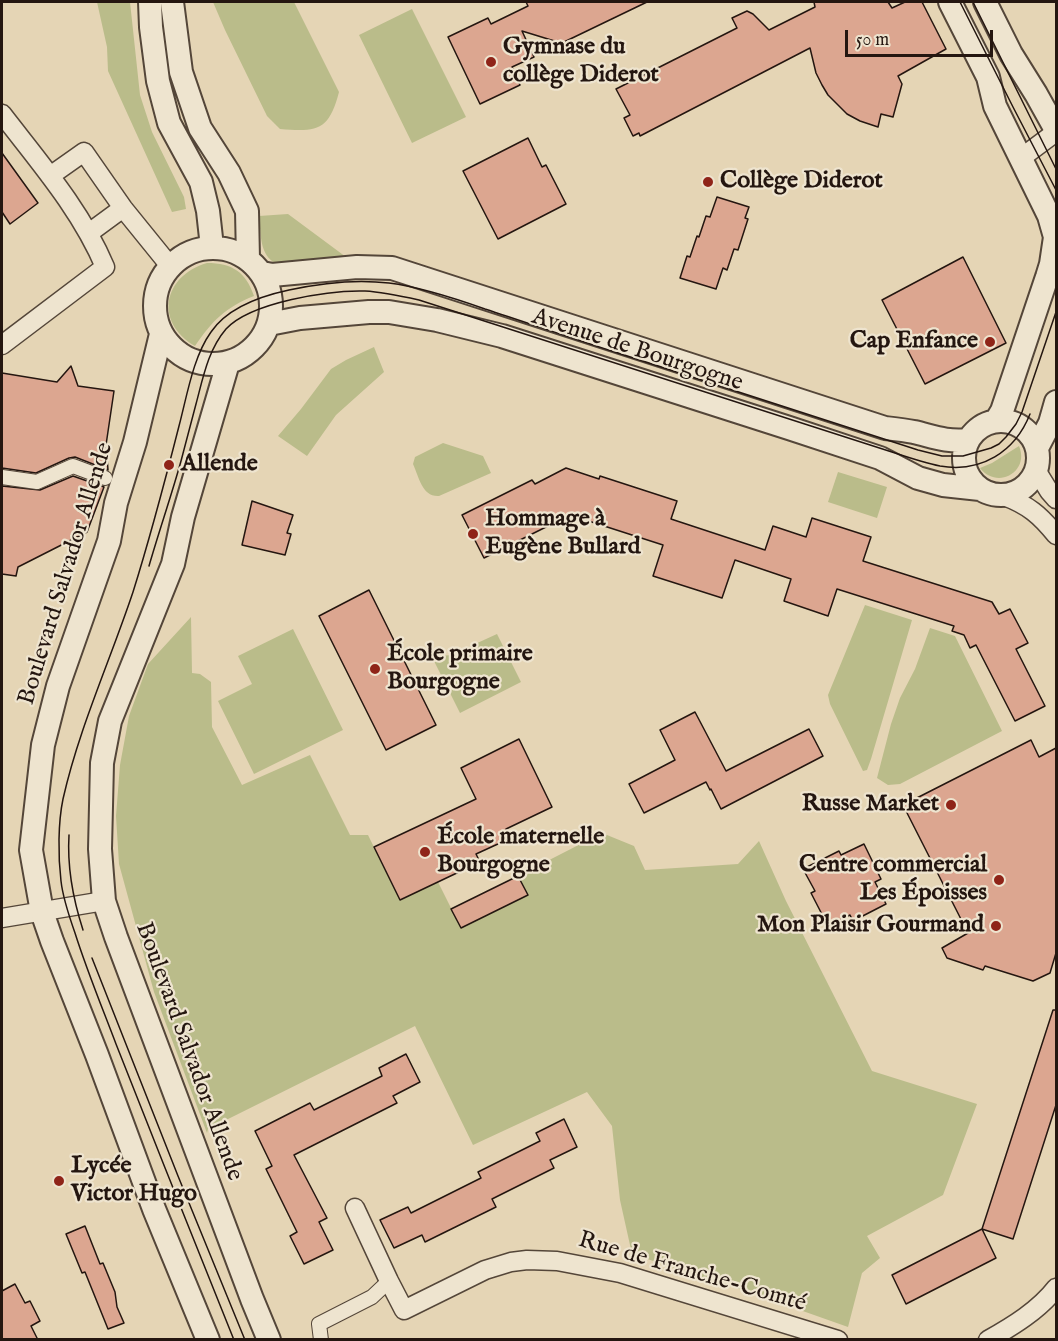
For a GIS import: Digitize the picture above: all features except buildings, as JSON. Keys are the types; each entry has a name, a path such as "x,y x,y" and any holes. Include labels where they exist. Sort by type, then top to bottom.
{"street":[{"path":"150,2 158,81 169,123 201,182 212,238 209,247"},
{"path":"172,2 181,72 200,128 229,173 247,211 255,266 271,294 271,314 269,324 260,341 246,355 228,363 206,365 183,356 170,346 155,316 155,298 160,281 170,266 181,256 209,247 236,252 255,266"},
{"path":"950,2 988,77 994,106 1049,216 1055,237 1049,270 1002,411 996,421"},
{"path":"985,2 1011,54 1056,131 1021,158"},
{"path":"2,114 50,176 89,233 105,267 2,345"},
{"path":"50,176 84,152 123,208 170,266"},
{"path":"89,233 123,208"},
{"name":"Avenue de Bourgogne","path":"255,266 272,275 357,267 392,268 885,428 945,440 968,440"},
{"name":"Avenue de Bourgogne","path":"269,324 300,318 369,312 389,312 436,320 502,336 789,428 880,459 918,478 943,485 980,489"},
{"name":"Boulevard Salvador Allende","path":"162,334 135,442 116,503 110,541 58,686 44,745 31,850 42,912 154,1209 208,1340"},
{"name":"Boulevard Salvador Allende","path":"228,363 183,517 172,564 110,721 101,774 100,849 104,901 247,1288 269,1340"},
{"path":"1004,496 1020,491 1032,480 1056,402"},
{"path":"1056,499 1048,490 1030,435 1024,429 1007,421 996,421 977,429 968,440 963,456 964,467 973,483 993,495 1018,501 1050,522 1056,535"},
{"path":"2,477 37,482 73,466 105,478"},
{"path":"2,918 104,901"},
{"name":"Rue de Franche-Comté","path":"355,1209 404,1310 485,1270 511,1262 557,1261 620,1273 838,1340"},
{"path":"321,1340 319,1324 372,1297 389,1281"},
{"path":"988,1340 1011,1328 1048,1299 1056,1288"}],"green space":[{"path":"97,2 130,2 140,95 152,132 184,197 186,209 172,212 108,71 107,47"},
{"path":"213,2 294,2 339,92 331,115 326,122 312,129 280,129 267,116"},
{"path":"412,9 466,117 412,143 359,35"},
{"path":"288,214 346,257 277,264 271,260 262,243 259,216"},
{"path":"207,263 216,263 237,270 247,281 254,296 235,305 220,316 195,346 173,325 169,313 169,300 181,278 192,269"},
{"path":"374,347 384,372 336,415 307,456 278,436 331,369"},
{"path":"443,443 483,456 491,473 439,496 429,493 422,485 413,464 415,457"},
{"path":"1019,446 1020,464 1010,475 995,478 980,468 992,463"},
{"path":"838,472 887,487 877,518 828,502"},
{"path":"865,605 912,620 871,759 867,770 863,771 830,704 828,695"},
{"path":"191,617 192,673 200,674 211,682 212,727 242,785 310,755 350,835 368,835 400,900 438,882 461,928 528,895 518,876 602,833 634,846 645,870 738,864 759,841 786,901 872,1071 977,1104 943,1195 867,1236 880,1258 862,1273 848,1327 632,1254 620,1200 612,1126 587,1092 473,1145 415,1026 208,1129 207,1133 154,992 119,864 116,816 120,765 129,716 148,664"},
{"path":"930,628 955,636 1002,731 900,784 888,785 877,778 891,724"},
{"path":"293,629 343,730 254,774 218,701 252,684 238,656"},
{"path":"497,634 521,682 460,713 428,649 442,656 451,655"}],"tram line":[{"path":"960,2 1056,190"},
{"path":"973,2 1056,169"},
{"path":"234,1340 84,961 63,894 59,850 61,808 70,773 86,720 133,592 191,377 205,342 218,323 236,309 256,299 313,285 364,281 401,285 449,297 918,450 942,456 963,456 999,444 1016,424 1056,312"},
{"path":"149,566 204,374 210,355 220,337 226,329 253,312 312,295 365,291 419,300 912,459 940,466 969,466 995,457 1015,439 1030,414"},
{"path":"69,835 72,883 83,930"},
{"path":"92,958 245,1340"}],"place":[{"name":"Gymnase du collège Diderot","path":"491,62"},
{"name":"Collège Diderot","path":"708,182"},
{"name":"Cap Enfance","path":"990,342"},
{"name":"Allende","path":"169,465"},
{"name":"Hommage à Eugène Bullard","path":"473,534"},
{"name":"École primaire Bourgogne","path":"375,669"},
{"name":"Russe Market","path":"951,805"},
{"name":"École maternelle Bourgogne","path":"425,852"},
{"name":"Centre commercial Les Époisses","path":"999,880"},
{"name":"Mon Plaisir Gourmand","path":"996,926"},
{"name":"Lycée Victor Hugo","path":"59,1181"}]}
